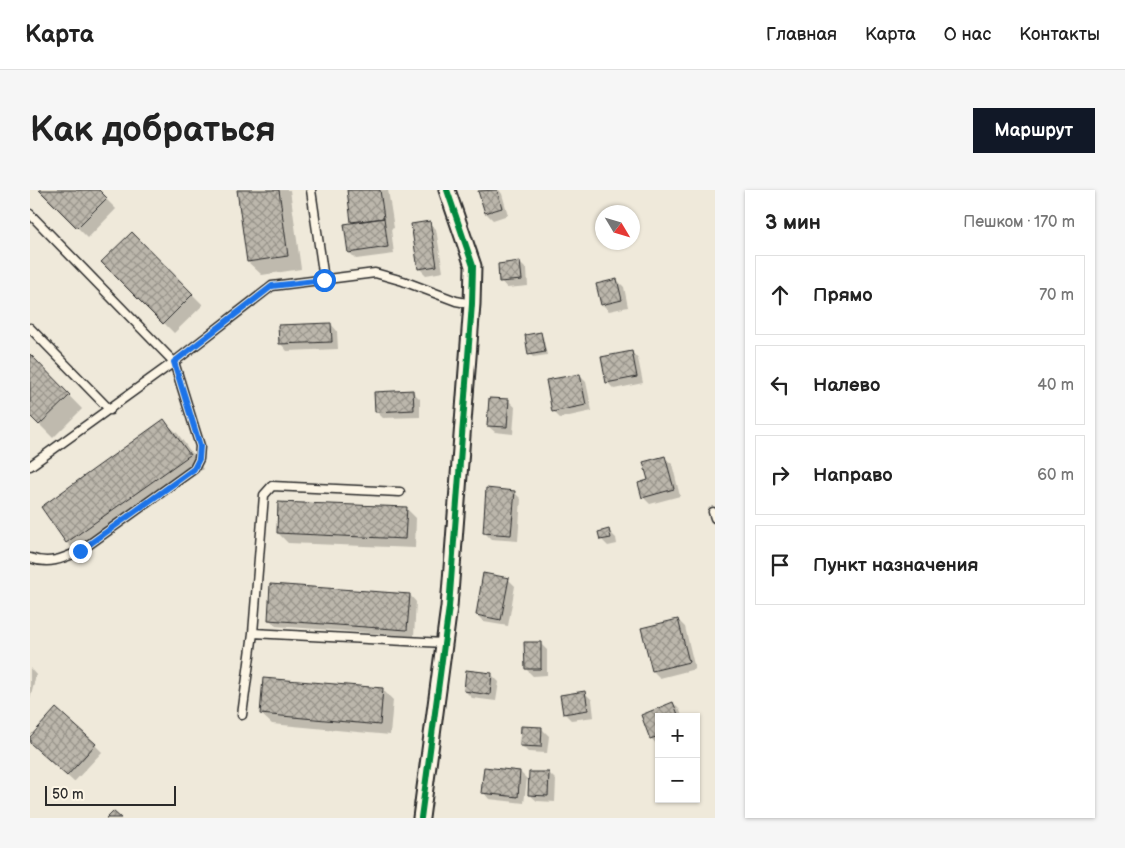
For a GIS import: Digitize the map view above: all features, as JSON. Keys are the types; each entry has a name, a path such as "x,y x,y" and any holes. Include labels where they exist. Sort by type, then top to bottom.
{"street":[{"path":"421,818 449,606 472,304 473,266 447,190"}],"lane":[{"path":"311,190 324,280"},
{"path":"30,214 174,362 200,446 199,459 194,469 80,551 60,560 41,562 30,558"},
{"path":"30,466 110,410 272,286 375,273 403,281 456,301 472,304"},
{"path":"30,328 110,410"},
{"path":"242,715 253,633 264,495 272,486 400,492"},
{"path":"253,633 444,643"}],"building":[{"path":"39,190 99,190 107,198 77,228"},
{"path":"237,190 279,190 288,256 247,262"},
{"path":"347,190 380,190 384,218 351,222"},
{"path":"497,190 502,208 485,213 478,191"},
{"path":"384,218 388,247 348,253 344,224"},
{"path":"430,221 437,266 418,269 411,224"},
{"path":"132,232 193,294 163,324 101,262"},
{"path":"520,261 522,280 499,282 498,264"},
{"path":"617,279 622,300 601,305 596,284"},
{"path":"331,323 332,342 279,344 278,325"},
{"path":"541,332 545,352 528,355 525,335"},
{"path":"632,351 637,377 606,383 601,357"},
{"path":"30,354 70,395 39,425 30,416"},
{"path":"580,374 586,405 552,412 546,380"},
{"path":"413,390 414,410 375,412 374,392"},
{"path":"489,398 509,399 507,427 487,426"},
{"path":"164,419 190,455 66,543 41,507"},
{"path":"665,456 674,489 642,498 638,483 648,480 643,462"},
{"path":"486,488 515,491 511,535 483,533"},
{"path":"278,502 407,507 405,539 277,533"},
{"path":"609,529 611,538 600,540 598,532"},
{"path":"483,573 509,578 501,620 476,615"},
{"path":"270,584 410,594 407,630 268,620"},
{"path":"678,619 689,662 652,671 641,628"},
{"path":"524,642 541,642 541,669 525,669"},
{"path":"466,670 492,673 490,695 464,691"},
{"path":"263,678 383,688 380,725 260,714"},
{"path":"585,691 588,710 563,714 560,695"},
{"path":"673,702 677,713 655,713 655,737 650,739 641,715"},
{"path":"56,708 96,744 67,776 30,743 30,737"},
{"path":"521,726 542,727 541,747 520,746"},
{"path":"484,767 520,771 518,797 481,793"},
{"path":"529,772 549,772 548,796 528,795"},
{"path":"113,811 121,818 106,818"}],"cycle path":[{"path":"421,818 449,607 472,304 473,266 447,190"}],"route":[{"path":"80,551 194,469 199,459 200,446 174,362 272,286 324,280"}]}
